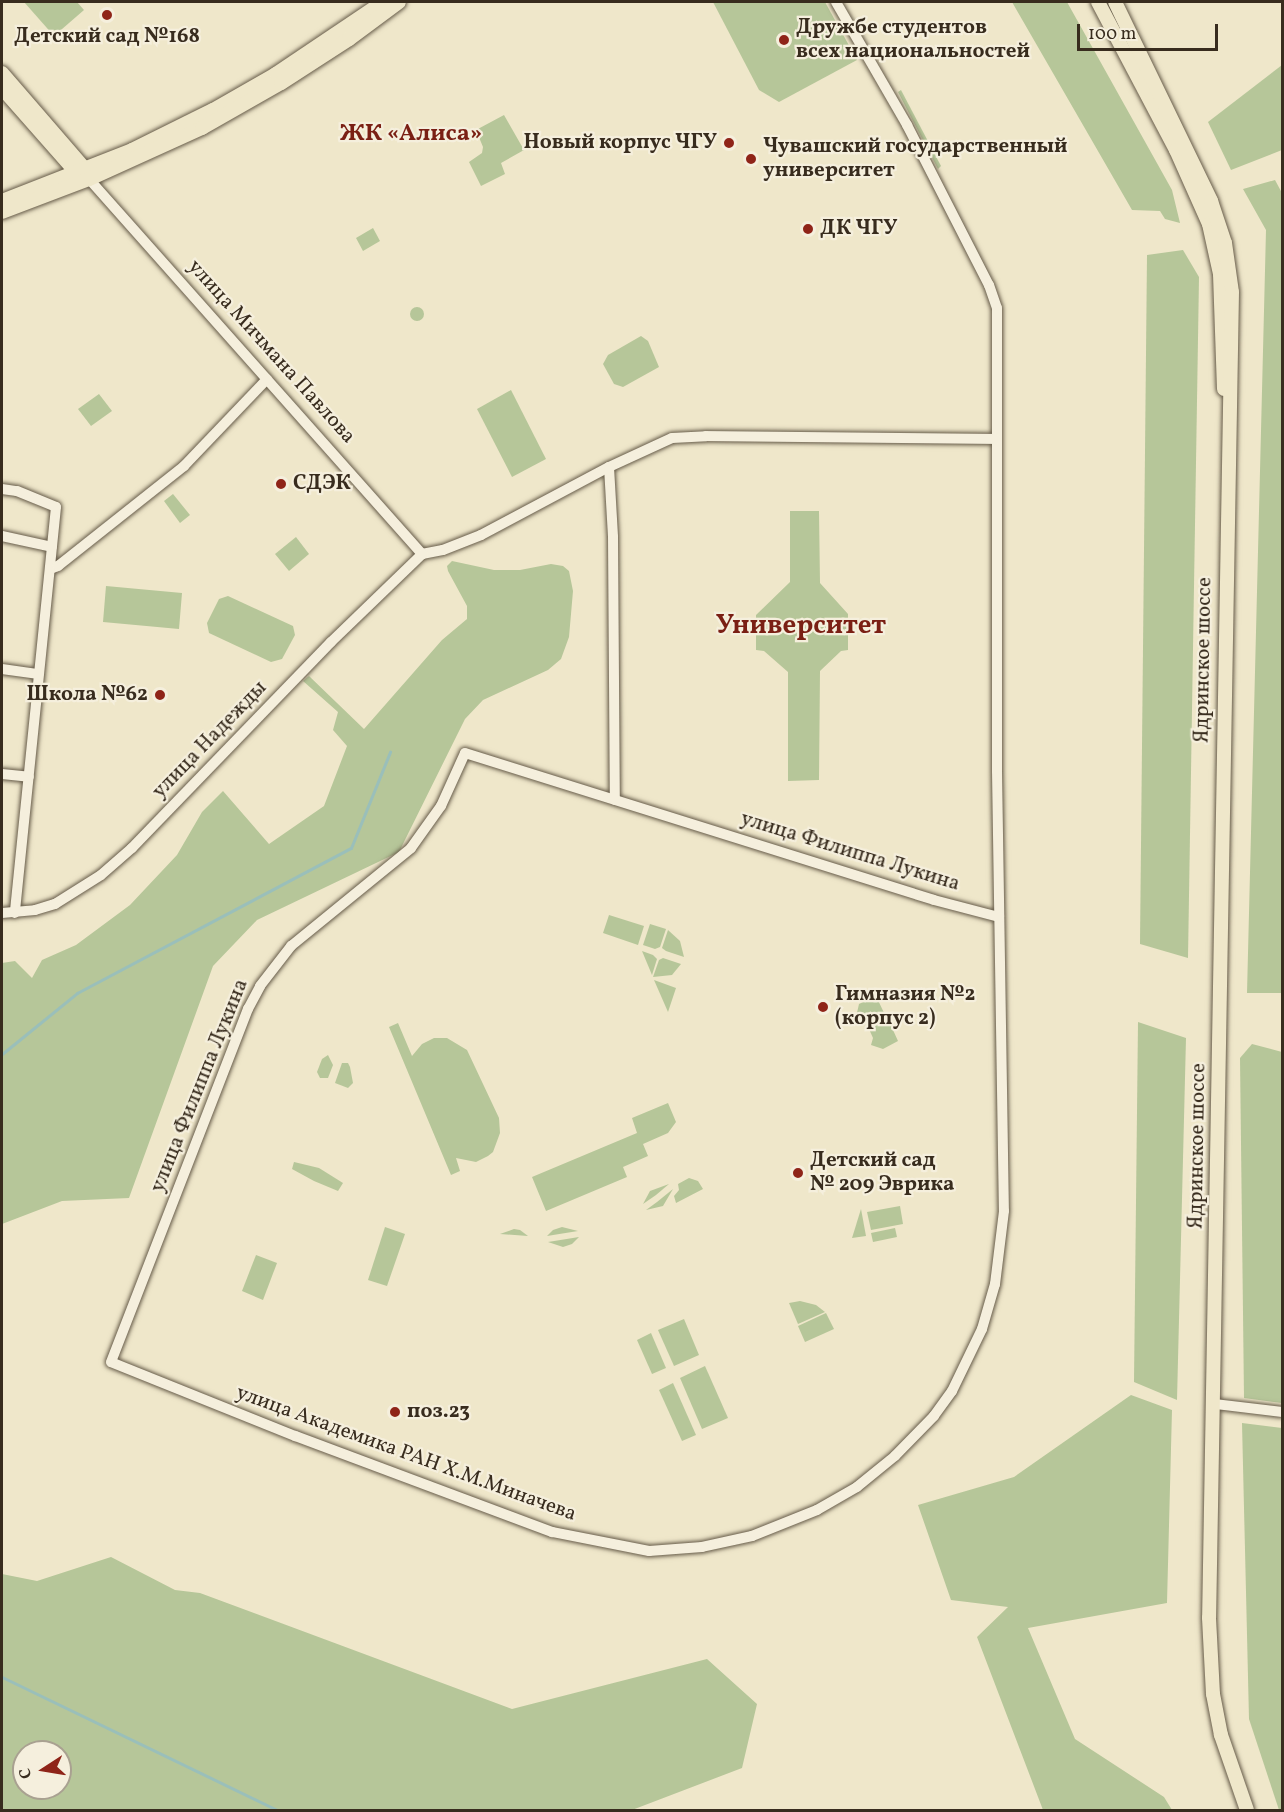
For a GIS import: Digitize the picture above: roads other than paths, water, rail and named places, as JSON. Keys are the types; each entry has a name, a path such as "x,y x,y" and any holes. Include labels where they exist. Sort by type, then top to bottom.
{"main road":[{"path":"2,201 202,128 308,60 379,8 399,2"},
{"name":"Ядринское шоссе","path":"1098,2 1176,150 1203,208 1213,238 1222,294 1227,476"},
{"name":"Ядринское шоссе","path":"1115,2 1211,201 1225,243 1233,321 1227,476 1210,1659 1221,1735 1247,1810"},
{"name":"улица Мичмана Павлова","path":"2,73 83,173"},
{"name":"улица Мичмана Павлова","path":"2,88 83,173"},
{"path":"2,212 83,173"}],"street":[{"path":"837,2 907,124 989,285 997,308 999,917"},
{"name":"улица Мичмана Павлова","path":"83,173 422,554"},
{"path":"50,569 58,566 184,466 267,379"},
{"path":"422,554 443,550 481,536 609,466 672,438 682,436 996,439"},
{"path":"609,466 613,537 615,800"},
{"path":"2,489 16,490 56,507 15,913"},
{"path":"2,536 52,547"},
{"name":"улица Надежды","path":"2,913 15,913 55,904 102,875 132,848 331,642 422,554"},
{"path":"2,669 39,674"},
{"name":"улица Филиппа Лукина","path":"111,1362 248,1009 275,964 291,946 411,848 441,806 465,753 934,900 999,917"},
{"path":"2,774 28,777"},
{"name":"улица Академика РАН Х.М.Миначева","path":"111,1362 295,1436 552,1532 597,1542 650,1551 702,1547 752,1536 817,1510 865,1481 895,1456 934,1416 952,1391 985,1318 995,1284 1004,1211 1003,1027 999,917"},
{"path":"1215,1404 1282,1412"}],"waterway":[{"path":"2,1054 77,993 351,848 390,752"},
{"path":"2,1677 277,1810"}],"place":[{"name":"Детский сад №168","path":"107,15"},
{"name":"Дружбе студентов всех национальностей","path":"784,40"},
{"name":"Новый корпус ЧГУ","path":"729,143"},
{"name":"Чувашский государственный университет","path":"751,159"},
{"name":"ДК ЧГУ","path":"808,229"},
{"name":"СДЭК","path":"281,484"},
{"name":"Школа №62","path":"160,695"},
{"name":"Гимназия №2 (корпус 2)","path":"823,1007"},
{"name":"Детский сад № 209 Эврика","path":"798,1173"},
{"name":"поз.23","path":"395,1412"}],"district":[{"name":"ЖК «Алиса»","path":"411,135"},
{"name":"Университет","path":"801,627"}]}
